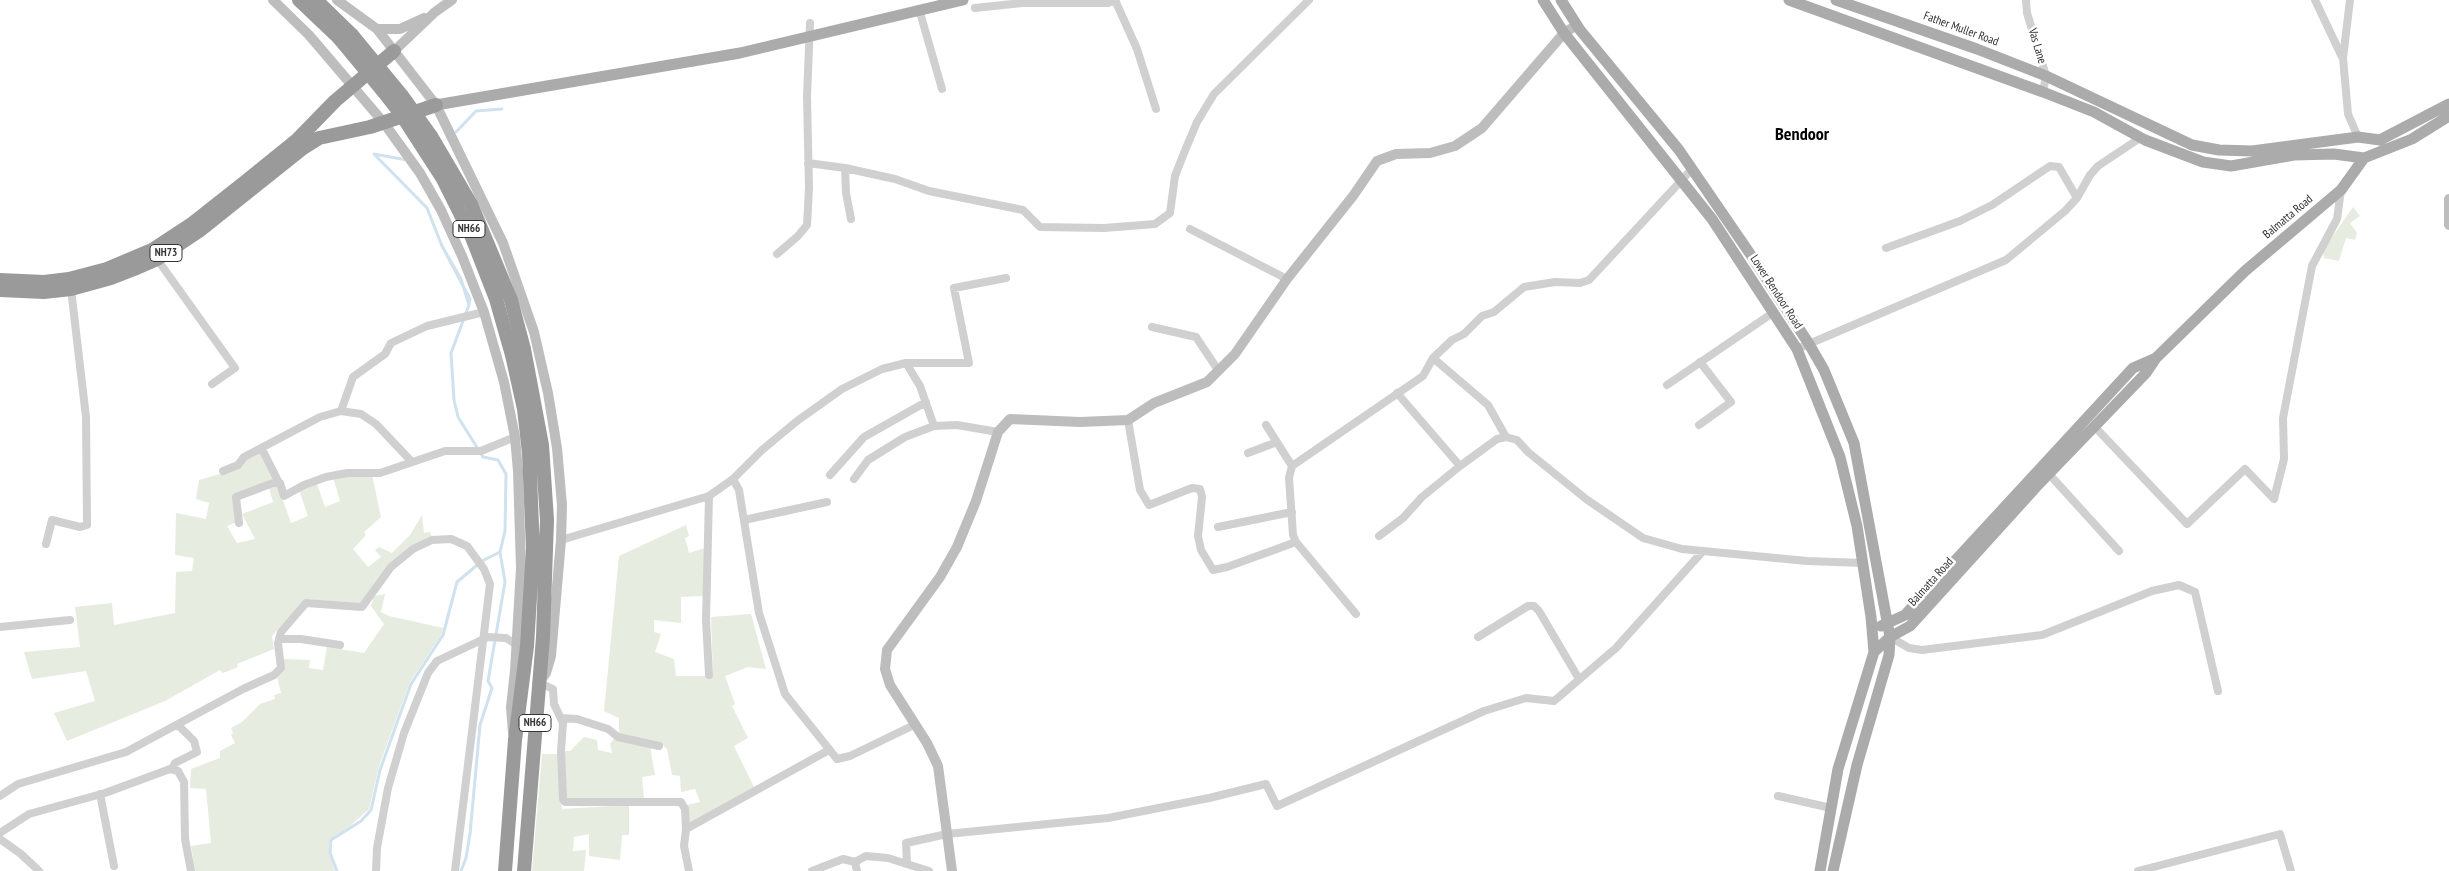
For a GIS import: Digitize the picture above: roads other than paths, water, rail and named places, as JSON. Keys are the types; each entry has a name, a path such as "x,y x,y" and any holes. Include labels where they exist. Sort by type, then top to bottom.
{"highway":[{"name":"NH66","path":"299,0 345,37"},
{"name":"NH66","path":"316,0 401,114 453,198 471,235 518,352 536,405 546,479 545,575 524,871"},
{"name":"NH73","path":"0,280 44,282 69,279 107,269 152,250 200,218 297,140 335,101 394,51"},
{"name":"NH73","path":"0,290 44,292 71,289 110,278 157,259 221,215 303,148 319,138 384,124 436,105"},
{"name":"NH66","path":"505,871 515,740 527,646 533,549 529,452 518,352"}],"main road":[{"path":"436,105 740,53 918,9 963,0"},
{"name":"Lower Bendoor Road","path":"1543,0 1564,33 1712,219 1797,349 1840,457 1857,526 1874,652"},
{"path":"1561,0 1577,25 1679,150 1809,344 1824,370 1854,443 1890,637 1888,655 1857,765 1833,871"},
{"path":"1789,0 2043,92 2094,112 2140,138 2203,162 2231,166 2294,155 2334,154 2364,158 2412,139 2448,119"},
{"name":"Father Muller Road","path":"1836,0 1924,29 2046,76 2192,145 2219,150 2252,151 2355,137 2380,140 2449,104"},
{"path":"2355,137 2364,158"},
{"name":"Balmatta Road","path":"1820,871 1838,769 1874,652 1890,637 1910,626 2049,474 2146,373 2156,358 2245,271 2341,190 2364,158"},
{"name":"Balmatta Road","path":"1872,628 1905,615 2133,368 2156,358"}],"street":[{"path":"273,0 309,36 384,124 420,173 441,210 484,312 504,382 515,437 522,535 517,645 510,707 511,724 515,740"},
{"path":"337,0 377,29 436,105 503,243 534,332 548,393 559,461 561,540 551,656 546,673 538,682 553,689 554,704 564,723 561,751 563,799 565,802 681,802 686,809 684,846 689,871"},
{"path":"394,51 436,12 452,0"},
{"path":"974,8 1022,3 1108,3 1115,0 1137,48 1156,108"},
{"path":"808,163 845,168 895,179 929,191 1023,210 1040,227 1104,228 1155,224 1170,213 1176,176 1184,153 1197,122 1214,94 1309,0"},
{"name":"Vas Lane","path":"2026,0 2026,12 2046,76 2043,92"},
{"path":"2315,0 2343,58"},
{"path":"2350,0 2343,58 2348,114 2355,137"},
{"path":"918,9 942,89"},
{"path":"377,29 400,29 436,12"},
{"path":"777,254 798,236 806,225 808,163 806,97 810,23"},
{"path":"952,871 938,766 927,743 890,685 885,669 887,650 940,577 957,547 976,500 998,432 1010,419 1080,422 1128,420 1154,403 1207,382 1235,354 1287,279 1353,196 1377,161 1396,154 1430,153 1455,146 1482,128 1564,33 1577,25"},
{"path":"1797,349 2006,260 2056,220 2077,198 2090,175 2098,166 2140,138"},
{"path":"1886,248 1960,221 1992,205 2050,166 2059,167 2077,198"},
{"path":"845,168 846,193 851,219"},
{"path":"1292,466 1423,376 1433,358 1452,340 1464,334 1482,316 1494,312 1524,287 1555,282 1580,283 1589,280 1692,169"},
{"path":"2094,426 2187,524 2245,468 2274,500 2284,459 2285,410 2312,266 2337,219 2341,190"},
{"path":"2449,199 2449,225"},
{"path":"1190,229 1287,279"},
{"path":"157,259 235,368 212,384"},
{"path":"561,540 709,496 733,479 762,450 797,421 842,389 882,369 906,363 969,363 954,288 1006,278"},
{"path":"46,544 52,520 80,527 87,525 86,417 71,289"},
{"path":"341,411 352,377 385,354 392,343 427,326 484,312"},
{"path":"1667,385 1774,312"},
{"path":"1152,327 1196,337 1218,370"},
{"path":"1433,358 1488,405 1506,437"},
{"path":"1699,425 1731,402 1700,362"},
{"path":"906,363 920,386 934,426"},
{"path":"1397,393 1460,466"},
{"path":"830,475 864,437 926,402"},
{"path":"224,471 238,465 244,458 260,448 320,417 341,411 361,414 376,424 412,462"},
{"path":"1128,420 1140,490 1149,505 1192,488 1200,489 1202,497 1198,536 1201,550 1213,570 1227,567 1296,542"},
{"path":"854,479 868,460 906,436 934,426 957,425 998,432"},
{"path":"1266,425 1292,466 1290,478 1293,535 1296,542 1356,614"},
{"path":"260,448 284,496 304,485 326,477 347,473 380,473 445,451 481,451 515,437"},
{"path":"1379,536 1403,518 1422,497 1460,466 1497,439 1506,437 1516,440 1586,499 1643,538 1682,549 1807,561 1862,563"},
{"path":"1248,453 1277,442"},
{"path":"2049,474 2120,552"},
{"path":"733,479 739,490 760,613 785,694 837,759 850,756 914,724"},
{"path":"239,523 236,497 274,482 279,483"},
{"path":"709,496 706,620 709,675"},
{"path":"744,520 826,502"},
{"path":"1218,526 1292,512"},
{"path":"0,796 18,784 126,752 243,689 274,675 281,668 279,639 281,632 306,602 362,607 391,567 413,549 432,540 451,539 467,546 484,569 490,584 455,871"},
{"path":"907,863 906,843 947,834 1108,818 1210,798 1266,784 1277,806 1484,711 1526,698 1554,701 1616,648 1703,551"},
{"path":"1890,637 1909,648 1922,650 2042,635 2152,590 2179,585 2195,592 2218,691"},
{"path":"1478,637 1528,606 1534,606 1539,611 1579,679"},
{"path":"0,627 70,620"},
{"path":"376,871 381,822 388,788 404,733 428,672 437,661 488,637 506,638 517,645"},
{"path":"279,639 301,639 340,645"},
{"path":"561,718 576,719 608,729 618,737 659,746"},
{"path":"0,833 29,814 100,794 172,769 176,763 197,752 194,742 178,725"},
{"path":"686,829 829,750"},
{"path":"172,769 178,771 184,782 185,839 191,871"},
{"path":"100,794 114,866"},
{"path":"1778,796 1831,808"},
{"path":"2138,871 2280,834 2291,871"},
{"path":"0,839 21,854 39,871"},
{"path":"812,871 843,859 854,868 866,856 888,858 929,871"}],"waterway":[{"path":"456,132 476,111 502,109"},
{"path":"407,160 374,154 427,208 442,246 470,299 469,305"},
{"path":"337,871 330,853 331,840 361,821 371,810 380,770 411,684 443,635 457,582 482,561 500,552 505,531 506,474 498,460 483,457 458,417 454,400 451,353 469,305 461,279 442,246 427,208 374,154 407,160"},
{"path":"461,871 466,858 470,834 480,725 492,688 488,681 505,582 500,552"}],"district":[{"name":"Bendoor","path":"1802,135"}]}
